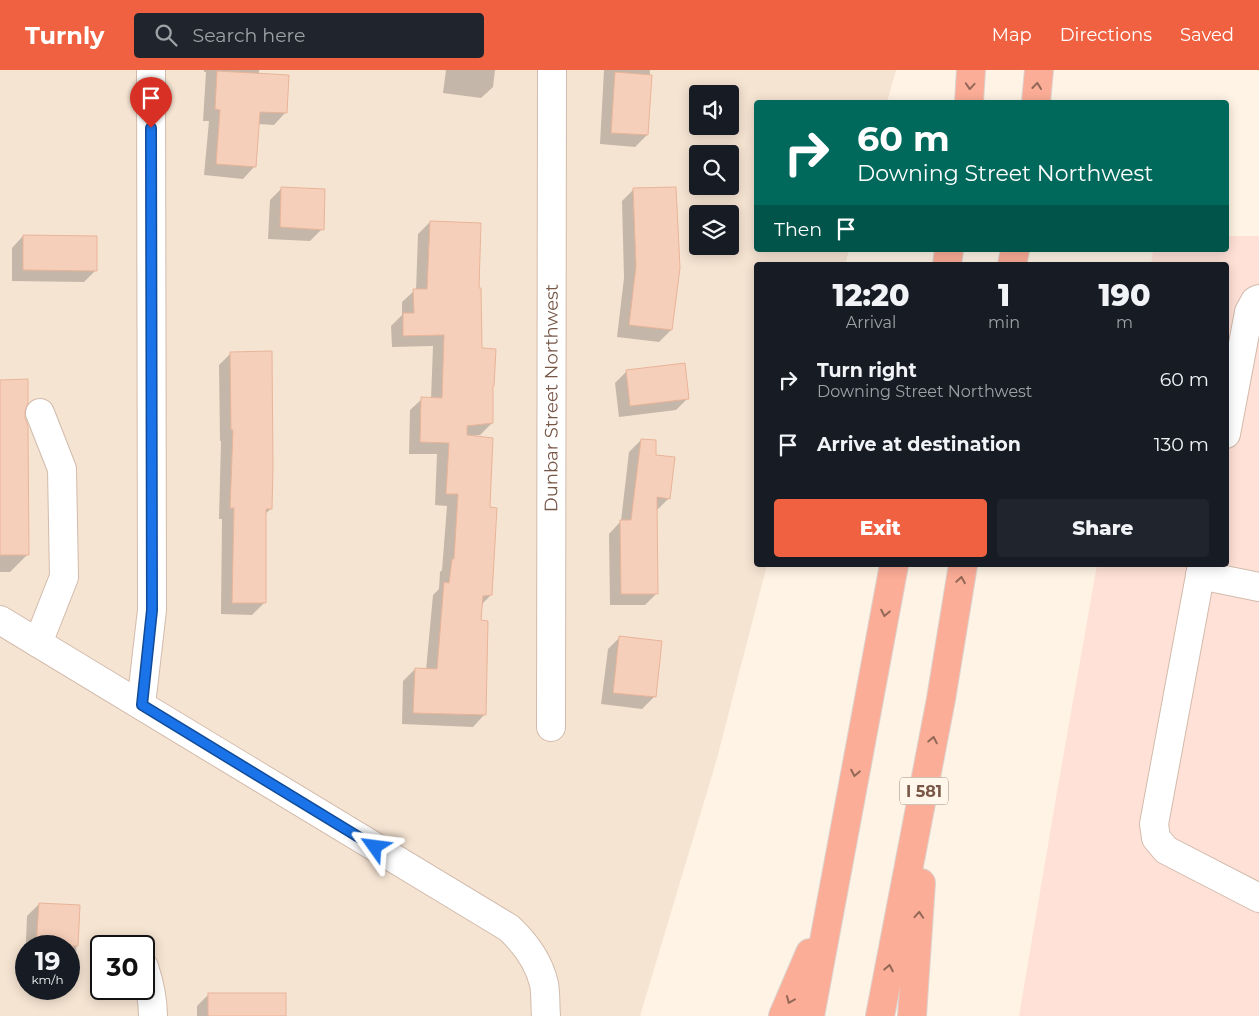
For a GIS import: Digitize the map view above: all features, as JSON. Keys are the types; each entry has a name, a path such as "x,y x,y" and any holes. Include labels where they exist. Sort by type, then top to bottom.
{"highway":[{"path":"969,100 971,70"},
{"path":"1036,100 1039,70"},
{"path":"810,1016 894,567"},
{"name":"I 581","path":"880,1016 928,770 963,567"},
{"path":"912,1016 928,770"},
{"path":"783,1016 830,908"}],"street":[{"path":"142,705 152,610 151,70"},
{"name":"Dunbar Street Northwest","path":"551,727 552,70"},
{"path":"1229,418 1249,312 1255,301 1259,299"},
{"path":"38,643 64,576 62,469 40,414"},
{"path":"1259,587 1201,570 1154,824 1156,838 1166,850 1259,898"},
{"path":"0,620 509,928 520,938 535,960 544,985 546,1016"},
{"path":"151,1000 152,1016"}],"shaded area":[{"path":"0,70 896,70 888,100 754,100 754,252 848,252 846,262 754,262 754,567 766,567 716,762 640,1016 0,1016"},
{"path":"1229,236 1259,236 1259,1016 1019,1016 1097,567 1229,567 1229,262 1151,262 1153,252 1229,252"}],"building":[{"path":"217,71 289,75 287,113 260,112 256,167 216,164 220,110 215,109"},
{"path":"615,72 652,75 648,135 611,133"},
{"path":"281,187 325,189 324,230 280,227"},
{"path":"676,187 680,268 672,330 629,325 636,266 633,188"},
{"path":"430,221 481,223 479,288 481,288 482,348 496,349 493,423 467,426 467,435 493,438 490,507 497,508 492,595 483,596 481,620 488,621 486,715 413,713 415,668 437,669 444,582 449,583 452,559 454,559 458,494 446,494 449,443 420,442 421,397 442,398 444,335 403,336 403,313 414,313 413,289 427,289"},
{"path":"23,235 97,236 97,271 23,270"},
{"path":"272,351 272,509 266,509 266,603 232,603 234,508 230,508 233,430 231,430 230,352"},
{"path":"685,363 689,399 630,406 626,370"},
{"path":"28,379 28,403 25,418 28,426 29,555 0,555 0,380"},
{"path":"641,439 656,440 656,455 675,457 670,499 657,497 658,594 621,594 620,520 631,520"},
{"path":"619,636 662,641 656,697 613,693"},
{"path":"39,903 80,905 79,935 37,935"},
{"path":"208,993 286,993 286,1016 208,1016"}],"route":[{"path":"151,128 152,610 142,705 375,847"}]}
